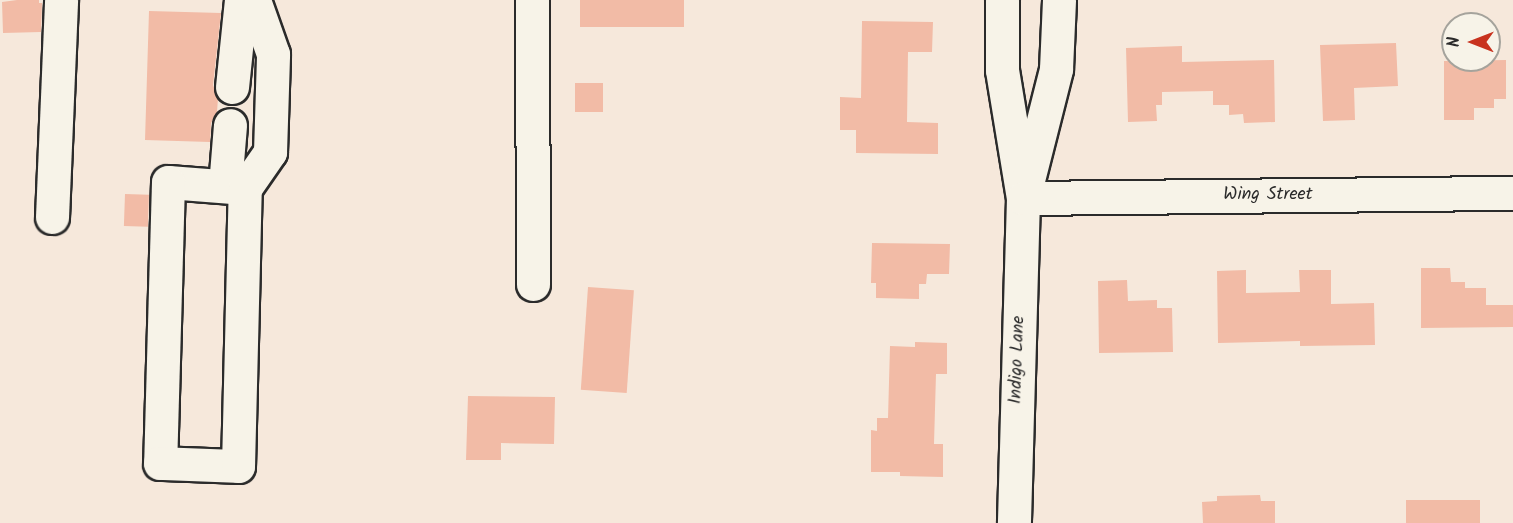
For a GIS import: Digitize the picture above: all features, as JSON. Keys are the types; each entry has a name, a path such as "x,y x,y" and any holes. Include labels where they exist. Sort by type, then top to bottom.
{"street":[{"path":"52,217 61,0"},
{"path":"232,87 241,0"},
{"path":"230,125 235,187 238,466 160,463 168,182 235,187 270,152 273,54 254,0"},
{"path":"532,0 533,284"},
{"name":"Indigo Lane","path":"1002,0 1002,70 1023,198 1014,523"},
{"name":"Indigo Lane","path":"1023,198 1056,69 1059,0"},
{"name":"Wing Street","path":"1023,198 1513,193"}],"building":[{"path":"39,0 39,3 42,3 41,32 3,33 2,2"},
{"path":"580,0 684,0 684,27 580,27"},
{"path":"149,11 221,13 213,85 218,98 217,112 211,123 210,142 145,140"},
{"path":"862,21 933,22 932,52 908,52 907,122 938,123 938,154 856,153 856,130 840,130 840,97 861,98"},
{"path":"1396,43 1398,86 1354,88 1355,120 1323,121 1320,45"},
{"path":"1182,46 1182,62 1274,60 1275,122 1244,123 1243,114 1229,115 1229,105 1213,105 1213,91 1162,92 1162,105 1156,105 1157,121 1128,122 1126,48"},
{"path":"1501,60 1506,60 1506,99 1494,99 1494,108 1474,108 1474,120 1444,120 1444,72 1501,72"},
{"path":"575,83 603,83 603,112 575,112"},
{"path":"125,194 149,195 148,227 124,226"},
{"path":"872,243 950,244 949,274 927,274 926,284 919,284 919,299 876,298 876,283 871,283"},
{"path":"1421,268 1450,268 1451,282 1465,282 1465,288 1486,288 1486,305 1513,305 1513,327 1421,328"},
{"path":"1246,270 1246,293 1300,292 1299,270 1331,270 1331,304 1374,303 1375,345 1300,346 1300,341 1218,343 1217,271"},
{"path":"1127,280 1128,301 1157,300 1157,308 1172,308 1173,352 1099,353 1098,281"},
{"path":"588,287 634,290 627,393 581,390"},
{"path":"915,342 947,343 947,374 936,374 934,444 943,444 943,477 900,476 900,472 871,472 871,430 877,431 877,418 888,418 890,346 915,347"},
{"path":"468,396 555,397 554,444 501,443 501,460 466,460"},
{"path":"1260,495 1261,501 1275,501 1275,523 1203,523 1202,502 1217,501 1217,496"},
{"path":"1406,500 1480,500 1480,523 1406,523"}]}
